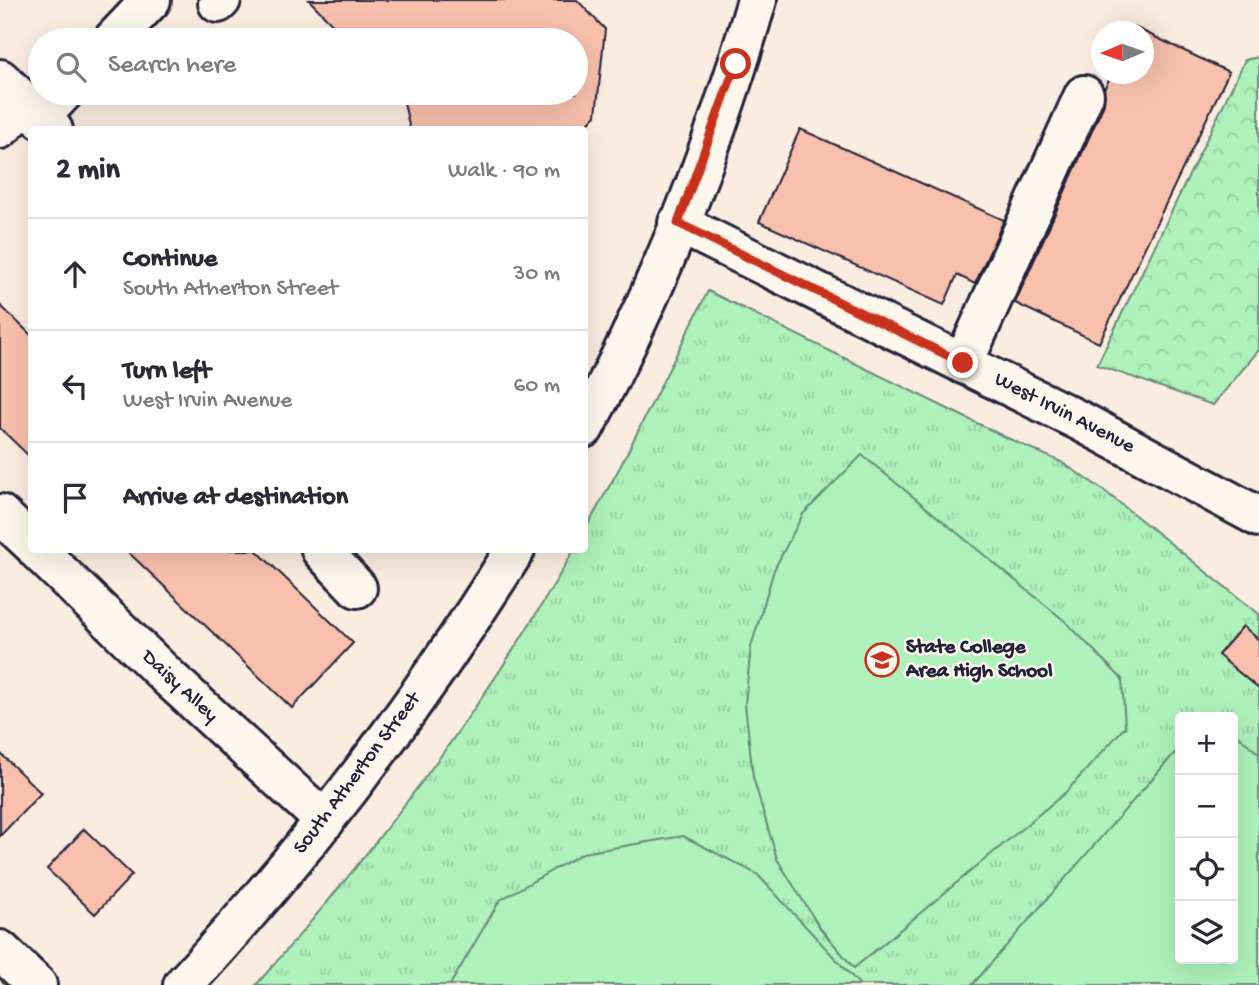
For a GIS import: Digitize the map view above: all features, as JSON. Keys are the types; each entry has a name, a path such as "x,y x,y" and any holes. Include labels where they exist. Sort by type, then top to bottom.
{"main road":[{"path":"124,28 151,0"},
{"path":"589,407 678,223 716,124 757,0"},
{"path":"963,363 1084,95"},
{"name":"West Irvin Avenue","path":"678,223 1082,422 1259,517"},
{"path":"0,514 28,540"},
{"name":"Daisy Alley","path":"40,553 170,679 325,821"},
{"path":"324,553 357,587"},
{"name":"South Atherton Street","path":"183,985 247,916 325,821 404,717 506,554"},
{"path":"0,950 37,985"}],"green space":[{"path":"1259,57 1259,350 1213,405 1097,365 1245,60"},
{"name":"State College Area High School","path":"708,291 1061,462 1102,489 1259,614 1259,985 256,985 343,882 426,776 504,665 572,553 588,553 588,525 620,467"},
{"path":"862,455 1066,622 1122,679 1125,727 1066,792 854,968 820,928 777,859 753,777 745,704 751,647 774,570 803,514"},
{"path":"1238,735 1259,754 1259,985 972,985 1175,753 1175,964 1238,964"},
{"path":"683,836 757,874 860,985 450,985 500,900 583,853"}],"building":[{"path":"309,0 577,0 605,29 596,115 585,126 409,126 405,105 588,105 588,28 336,28"},
{"path":"1154,36 1229,72 1099,343 1015,303 1104,104 1107,84 1154,84"},
{"path":"800,129 1004,220 975,284 957,275 944,305 759,222"},
{"path":"0,305 28,332 28,455 0,428"},
{"path":"129,553 259,553 353,643 292,708"},
{"path":"1243,626 1259,640 1259,689 1218,655"},
{"path":"0,753 41,793 0,836"},
{"path":"84,829 132,875 95,914 47,869"}],"place":[{"name":"State College Area High School","path":"882,660"}],"route":[{"path":"736,64 678,223 963,363"}]}
